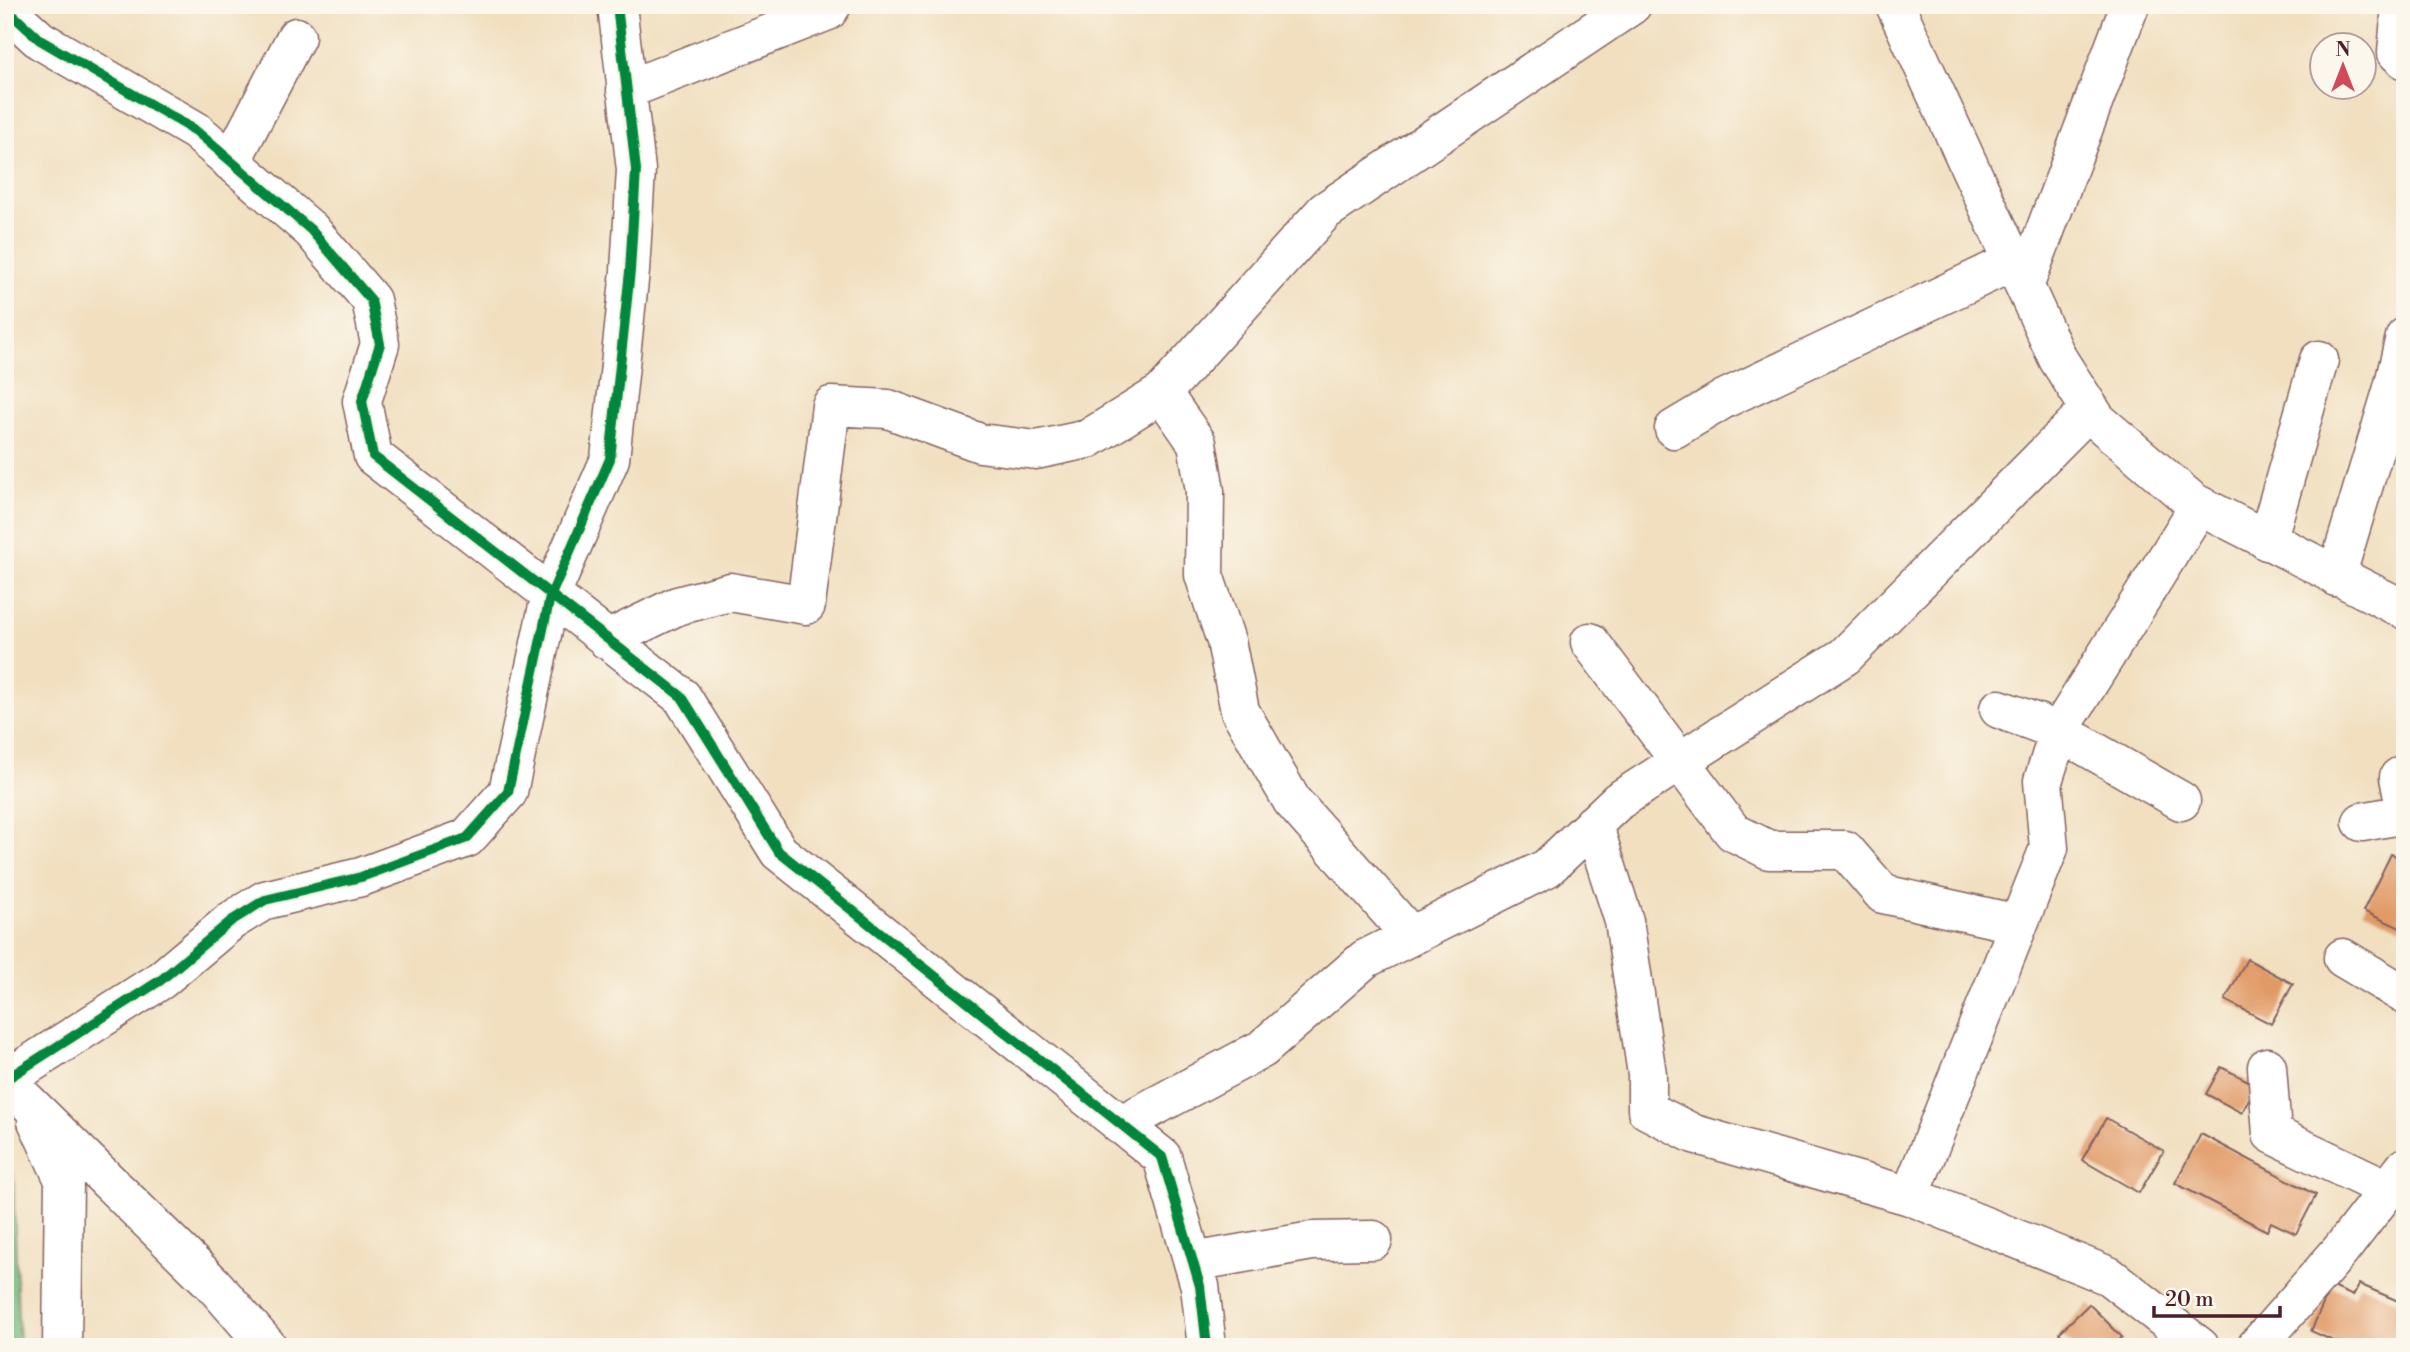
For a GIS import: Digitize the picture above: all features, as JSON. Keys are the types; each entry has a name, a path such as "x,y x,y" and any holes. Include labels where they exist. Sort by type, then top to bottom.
{"street":[{"path":"12,1086 161,980 231,921 265,900 361,877 467,838 508,792 550,597 610,459 630,271 636,170 617,5"},
{"path":"626,90 828,11 831,5"},
{"path":"607,640 677,606 730,592 806,605 831,407 887,408 980,443 1036,450 1088,439 1162,393 1325,211 1632,5"},
{"path":"1895,5 2058,359 2097,420 2199,506 2405,610"},
{"path":"1674,429 1724,399 2020,272 2130,5"},
{"path":"2401,5 2397,53 2405,60"},
{"path":"5,8 40,40 195,131 311,230 371,300 380,344 362,401 373,456 550,597 682,697 779,852 1162,1157 1200,1286 1207,1347"},
{"path":"231,162 296,37"},
{"path":"2336,577 2393,388 2405,337"},
{"path":"2267,541 2319,360"},
{"path":"1162,393 1197,443 1205,491 1204,575 1226,641 1240,711 1292,801 1411,936"},
{"path":"1120,1125 1262,1049 1365,959 1547,868 1618,802 1845,656 2090,408"},
{"path":"1910,1196 2049,848 2043,780 2059,731 2199,506"},
{"path":"1590,642 1677,762 1733,832 1769,850 1844,850 1883,894 2018,924"},
{"path":"1999,709 2059,731 2181,802"},
{"path":"2362,822 2403,799"},
{"path":"1593,824 1624,922 1647,1074 1647,1110 1694,1134 1910,1196 2109,1276 2200,1347"},
{"path":"2343,958 2405,995"},
{"path":"2256,1347 2341,1250 2396,1178 2272,1134 2267,1067"},
{"path":"12,1086 64,1180 62,1347"},
{"path":"12,1086 214,1284 268,1347"},
{"path":"1193,1262 1312,1241 1374,1240"}],"green space":[{"path":"5,1166 13,1173 19,1347 5,1347"}],"building":[{"path":"2391,854 2405,860 2405,918 2400,928 2363,911"},
{"path":"2247,959 2293,984 2271,1024 2225,1000"},
{"path":"2221,1067 2256,1085 2242,1113 2206,1094"},
{"path":"2106,1118 2164,1151 2139,1193 2082,1160"},
{"path":"2201,1134 2316,1195 2296,1234 2271,1222 2267,1231 2175,1183"},
{"path":"2359,1284 2405,1304 2405,1347 2347,1347 2311,1331 2331,1286 2353,1296"},
{"path":"2089,1304 2122,1337 2112,1347 2074,1347 2059,1333"}],"cycle path":[{"path":"5,1080 161,980 231,921 265,900 361,877 467,838 508,792 550,597 610,459 630,271 636,170 617,5"},
{"path":"5,8 40,40 196,131 311,230 371,300 380,344 362,401 373,456 682,697 779,852 1162,1157 1200,1286 1207,1347"}]}
